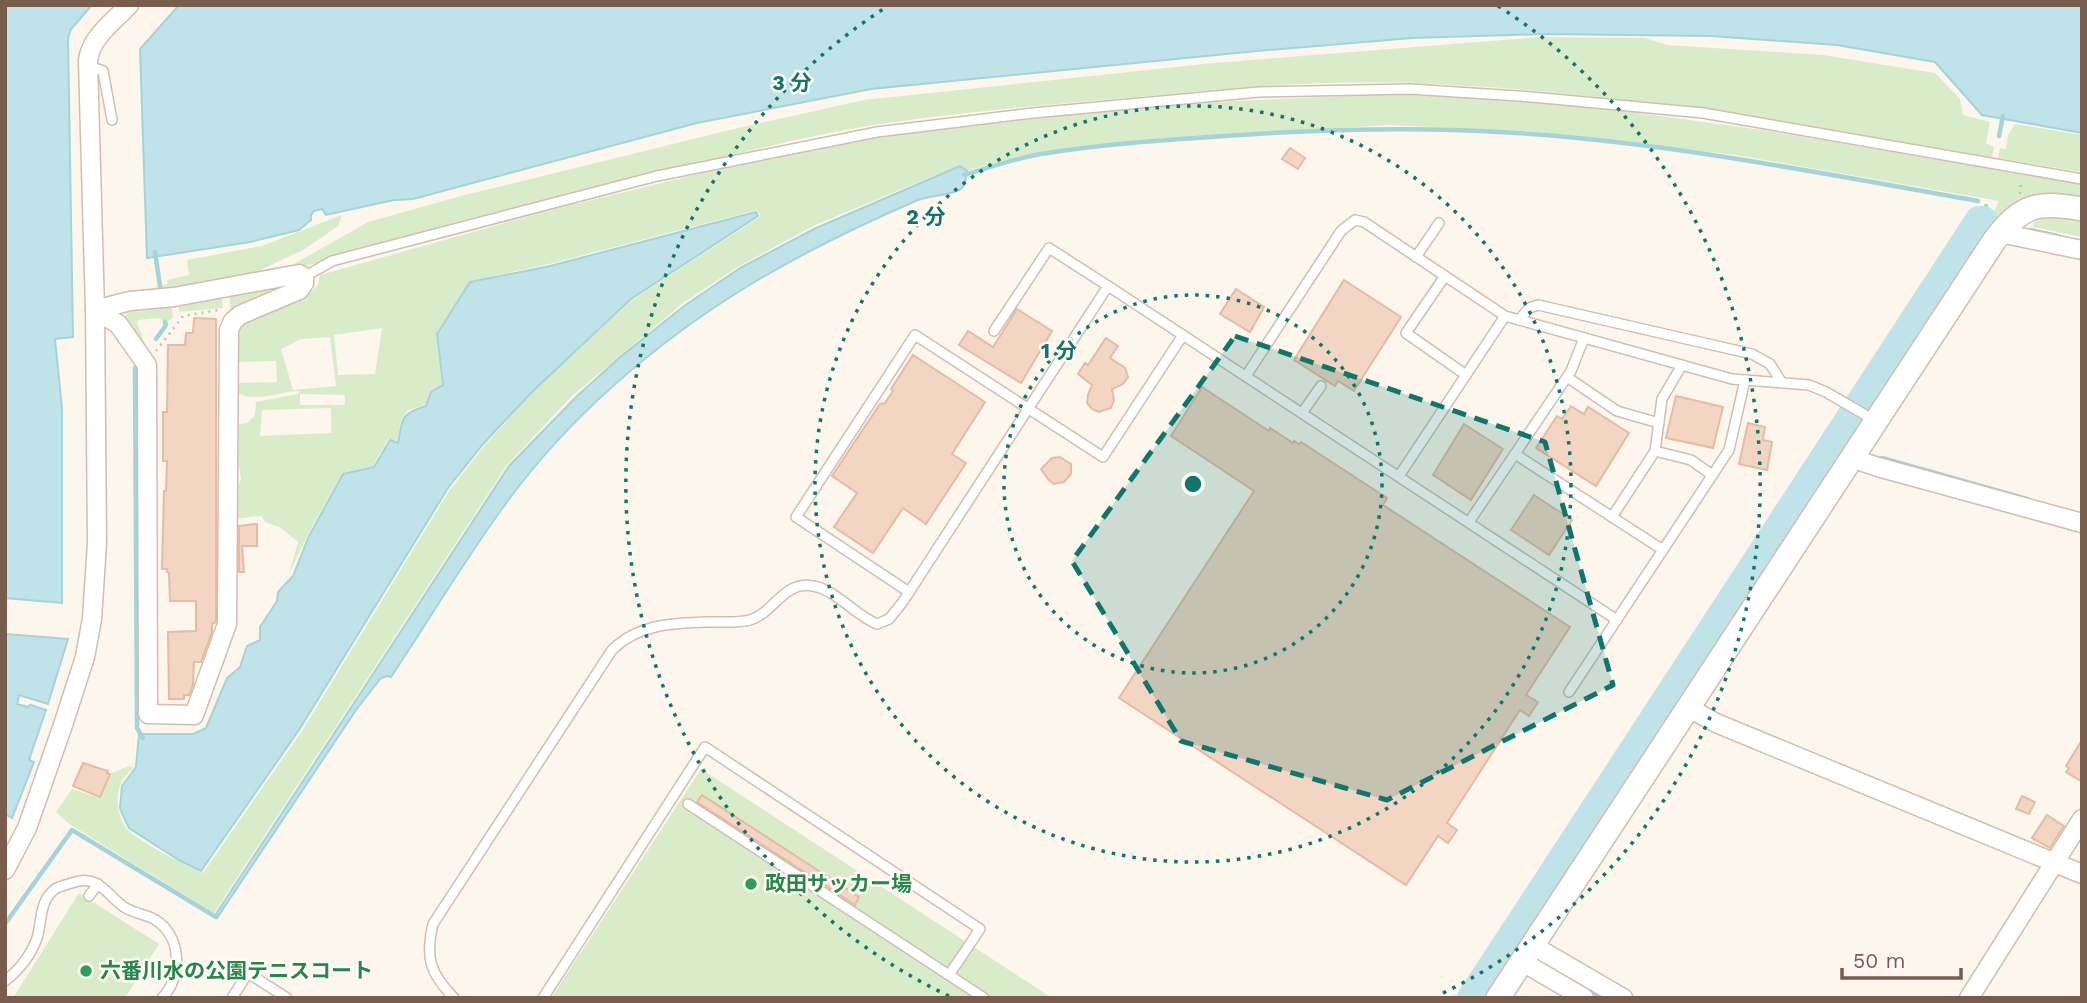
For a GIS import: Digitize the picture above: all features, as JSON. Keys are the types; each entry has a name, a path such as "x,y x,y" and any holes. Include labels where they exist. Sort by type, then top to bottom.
{"street":[{"path":"5,870 27,828 85,657 92,619 96,543 95,310 89,52 129,5"},
{"path":"1498,998 1851,457 1869,417 2000,233 2023,212 2038,206 2053,204 2082,209"},
{"path":"2000,233 2082,250"},
{"path":"299,274 304,277 299,290 240,315 229,330 227,624 194,715 148,714 147,365 118,324 95,310 130,301 174,297 299,274"},
{"path":"1851,457 1878,467 2082,523"},
{"path":"1689,708 1729,728 2082,874"},
{"path":"1969,998 2058,864 2082,819"},
{"path":"1527,953 1584,998"},
{"path":"1527,953 1623,998"}],"lane":[{"path":"89,66 103,71 112,120"},
{"path":"304,277 332,261 617,186 877,132 1033,113 1259,92 1410,89 1690,112 2082,178"},
{"path":"1246,376 1348,224 1355,220 1364,222 1505,316 1732,379 1809,385 1869,417"},
{"path":"1416,257 1439,223"},
{"path":"994,331 1049,248 1616,620"},
{"path":"1445,276 1406,333 1466,375"},
{"path":"454,998 430,966 429,943 433,924 602,664 624,639 655,626 741,622 756,618 767,612 785,592 797,586 811,585 823,589 869,620 883,623 909,592 1108,286"},
{"path":"1519,320 1529,308 1538,305 1752,354 1770,364 1782,383"},
{"path":"1399,476 1505,316"},
{"path":"909,592 796,517 915,335 1103,457 1183,335"},
{"path":"1469,522 1567,377 1584,338"},
{"path":"1612,517 1655,451 1662,399 1682,365"},
{"path":"1567,377 1617,411 1659,423"},
{"path":"1569,692 1728,450 1745,380"},
{"path":"1302,413 1321,386"},
{"path":"1655,451 1691,460 1713,475"},
{"path":"1515,454 1663,550"},
{"path":"543,998 705,747 980,929 949,975"},
{"path":"688,804 984,998"},
{"path":"5,981 28,962 47,899 55,890 81,880 91,880 115,897 121,905 154,919 165,929 176,953 177,968 174,980 162,998"},
{"path":"89,896 98,884"},
{"path":"232,998 248,973 286,998"}],"path":[{"path":"147,365 188,314 226,309"},
{"path":"176,316 180,321"}],"highlighted area":[{"path":"1235,336 1545,442 1613,685 1387,800 1181,741 1072,561"}],"green space":[{"path":"1541,37 1645,38 1667,45 1823,55 1935,73 1960,99 1963,115 1990,122 1986,143 1994,147 1992,158 1701,110 1554,92 1407,83 1277,85 1013,108 854,128 628,180 291,270 294,264 368,222 461,196 864,100 1214,63"},
{"path":"1403,93 1587,106 1762,130 2082,184 2082,199 2036,195 2017,203 1999,220 1991,218 1999,201 1736,155 1539,132 1389,125 1155,139 1016,157 967,171 960,165 815,225 736,268 683,303 572,396 507,465 214,913 69,824 56,812 72,789 97,797 112,773 133,767 118,790 119,813 123,824 150,846 203,873 302,731 449,491 485,445 533,392 632,300 761,216 757,210 549,264 470,281 436,334 442,385 430,391 426,404 407,411 401,421 397,441 388,439 373,466 342,473 289,574 298,542 281,528 265,522 262,516 233,519 232,493 241,479 233,426 247,423 255,415 256,402 299,394 299,391 256,397 240,394 234,389 234,328 263,310 311,292 318,285 320,275 551,210 747,162 957,125 1196,103","holes":["382,328 375,374 338,375 334,335","330,337 336,386 293,390 281,349 301,339","276,361 277,382 237,383 237,362","300,394 345,395 345,405 300,405","331,408 331,433 260,436 262,410"]},
{"path":"2015,124 2082,135 2082,172 1998,158 2000,148 2006,149 2008,135"},
{"path":"342,215 338,226 305,249 250,275 156,291 156,286 168,284 167,280 189,275 187,260 262,246"},
{"path":"2082,217 2082,237 2034,227 2033,223 2043,218"},
{"path":"285,284 287,292 231,312 229,294"},
{"path":"221,295 223,308 179,312 178,301"},
{"path":"171,303 173,317 167,322 158,318 138,320 146,347 144,350 123,321 123,317 132,310"},
{"name":"政田サッカー場","path":"701,769 1052,998 551,998"},
{"name":"六番川水の公園テニスコート","path":"79,893 159,944 125,998 13,998"}],"water":[{"path":"5,5 92,5 71,29 68,38 73,337 55,339 62,408 62,603 5,598"},
{"path":"179,5 2082,5 2082,133 1982,115 1935,62 1837,45 1711,36 1545,34 1412,38 871,89 697,123 413,199 394,200 326,215 322,209 314,211 311,220 299,230 250,242 147,258 140,49"},
{"path":"960,166 967,171 961,189 918,200 768,274 678,333 644,359 581,416 524,479 499,513 391,677 381,678 356,710 217,918 214,917 509,466 576,397 619,358 684,306 740,268 814,229"},
{"path":"756,212 758,216 631,299 533,391 484,443 448,488 299,730 201,871 180,861 129,828 120,808 122,786 136,767 139,734 193,734 206,728 227,678 240,667 247,646 260,640 260,627 277,601 278,592 293,576 309,536 343,474 374,467 390,440 398,443 404,418 426,406 431,392 443,385 437,334 470,282 550,266"},
{"path":"5,634 68,639 48,704 19,695 17,704 46,710 29,760 34,762 12,818 5,814"}],"building":[{"path":"1290,148 1305,158 1298,169 1282,159"},
{"path":"1344,280 1401,317 1354,391 1338,381 1335,386 1294,360"},
{"path":"1236,289 1264,307 1250,332 1220,314"},
{"path":"1017,309 1052,331 1021,383 959,345 968,331 993,347"},
{"path":"194,318 216,319 216,622 212,624 212,632 201,662 194,662 193,685 189,695 184,695 184,699 169,699 168,632 196,631 196,601 170,601 169,573 167,569 162,569 167,461 163,461 163,412 167,412 168,345 185,345 186,333 193,333"},
{"path":"1106,338 1118,346 1110,358 1125,368 1128,377 1123,384 1112,389 1114,400 1111,408 1099,412 1087,403 1092,385 1078,374 1085,363 1088,365"},
{"path":"913,355 985,402 952,454 966,463 926,524 903,508 873,553 834,527 857,493 832,476 880,404 885,403"},
{"path":"1202,387 1269,431 1270,428 1293,443 1301,442 1387,498 1383,505 1570,627 1526,695 1538,702 1529,716 1520,710 1447,823 1457,830 1448,843 1438,836 1406,885 1119,698 1254,491 1171,436"},
{"path":"1676,396 1723,407 1713,448 1666,438"},
{"path":"1571,406 1584,414 1588,407 1629,433 1596,486 1536,448 1557,416 1562,419"},
{"path":"1748,423 1765,427 1763,440 1772,442 1767,470 1739,464"},
{"path":"1464,424 1503,449 1471,500 1433,475"},
{"path":"1060,457 1071,464 1071,474 1064,482 1054,484 1041,469 1052,458"},
{"path":"1534,495 1572,520 1549,555 1511,530"},
{"path":"257,524 257,546 242,546 244,572 239,572 239,526"},
{"path":"2082,740 2082,782 2066,772 2069,768 2066,766"},
{"path":"83,763 110,774 100,797 73,786"},
{"path":"702,795 859,897 855,905 697,802"},
{"path":"2022,796 2035,802 2029,814 2016,809"},
{"path":"2047,815 2064,826 2050,848 2032,838"}],"waterway":[{"path":"1999,136 2003,116"},
{"path":"964,175 1031,156 1133,143 1298,132 1444,130 1517,133 1633,144 1978,201"},
{"path":"1986,206 1983,220 1986,220"},
{"path":"1471,998 1979,220 1983,220"},
{"path":"2031,230 2057,236"},
{"path":"155,252 160,286"},
{"path":"156,339 166,325 165,322"},
{"path":"138,364 135,368 137,728 143,738"},
{"path":"1834,444 1840,446"},
{"path":"1882,458 2027,499"},
{"path":"5,924 72,830 216,917 217,915"},
{"path":"1507,942 1515,946"},
{"path":"1551,968 1603,998"}],"place":[{"name":"政田サッカー場","path":"751,884"},
{"name":"六番川水の公園テニスコート","path":"86,971"}]}
